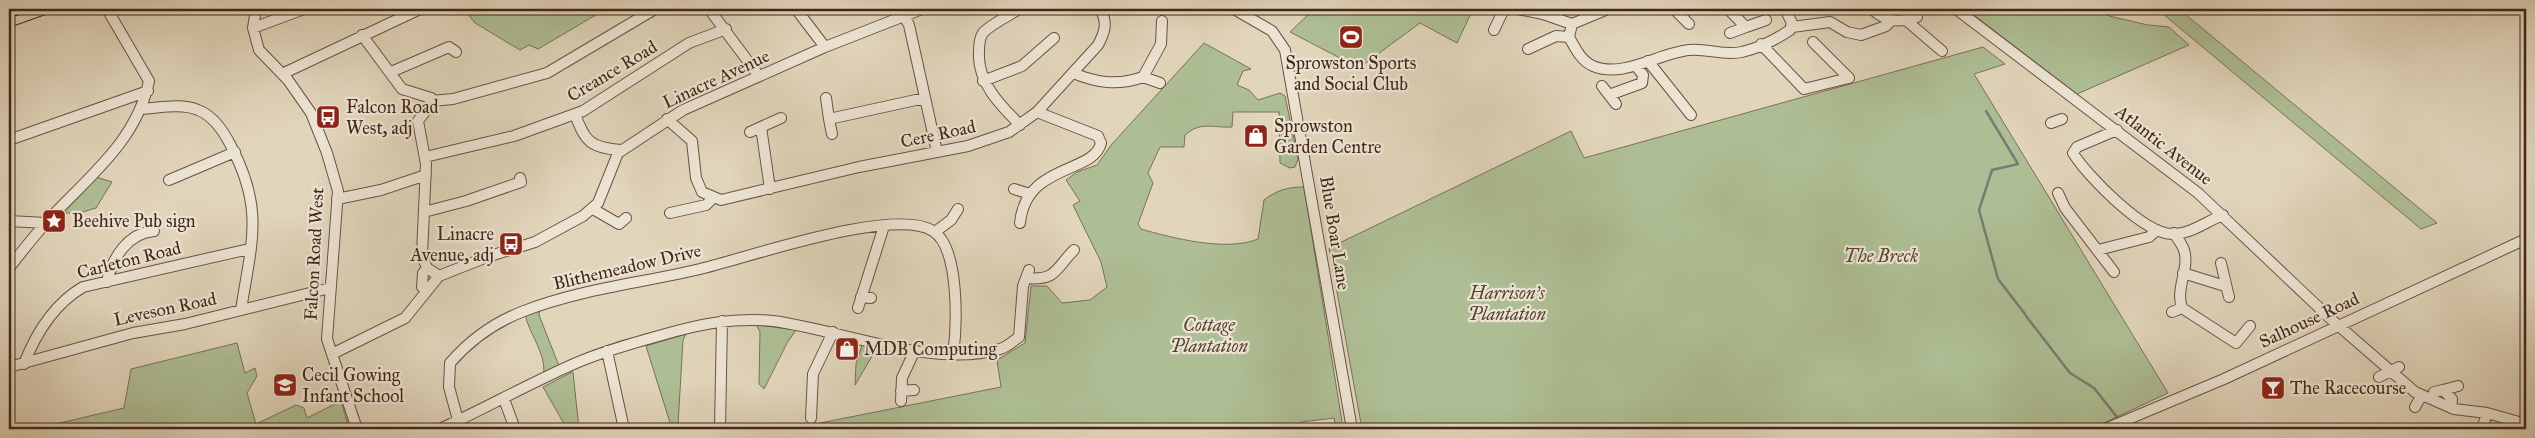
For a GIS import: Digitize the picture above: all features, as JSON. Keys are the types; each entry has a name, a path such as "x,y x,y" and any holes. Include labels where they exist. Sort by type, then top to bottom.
{"main road":[{"path":"9,23 47,9"}],"street":[{"path":"9,268 46,223 117,149 141,109 148,91 149,81 107,9"},
{"name":"Falcon Road West","path":"256,9 253,28 259,50 282,74 316,121 330,163 337,199 327,339 357,429"},
{"path":"253,28 304,9"},
{"path":"282,74 420,9"},
{"path":"431,101 453,99 547,73 655,9"},
{"path":"709,9 726,28 759,76"},
{"path":"796,9 825,47"},
{"name":"Linacre Avenue","path":"332,354 400,322 411,312 426,290 439,276 487,257 535,242 569,226 593,209 601,195 615,158 621,150 667,119 683,110 825,47 922,9"},
{"path":"1019,9 983,33 979,56 983,81 992,96 1020,125"},
{"name":"Cere Road","path":"670,213 706,205 712,199 729,199 860,166 937,152 986,140 1020,125 1037,112 1102,38 1104,16 1100,9"},
{"name":"Blue Boar Lane","path":"1234,9 1272,31 1278,37 1285,50 1352,429"},
{"path":"1494,30 1504,9"},
{"path":"1518,9 1543,14 1572,24 1608,9"},
{"path":"1674,9 1689,24"},
{"path":"1728,9 1746,27"},
{"path":"1785,9 1792,27"},
{"path":"1872,9 1881,18 1891,21 1907,21 1917,17"},
{"name":"Atlantic Avenue","path":"1956,9 2118,130 2223,215 2337,325 2394,369 2415,392 2451,408 2487,413 2526,424"},
{"path":"904,16 909,25 937,152"},
{"path":"1730,33 1766,20"},
{"path":"1572,24 1569,36 1580,55 1600,68 1619,70 1689,50 1728,54 1782,36 1792,27 1830,22 1847,32 1861,35 1886,26 1891,21"},
{"path":"1907,21 1942,51"},
{"path":"1143,77 1161,44 1159,25"},
{"name":"Creance Road","path":"425,157 514,136 575,114 591,107 692,41 726,28"},
{"path":"362,35 392,72 402,89 429,96 431,101"},
{"path":"1528,49 1556,36 1569,36"},
{"path":"983,81 1019,69 1053,42"},
{"path":"1761,44 1804,89 1849,78 1813,42"},
{"path":"392,72 451,48"},
{"path":"1648,61 1691,115"},
{"path":"1609,95 1637,86 1643,81 1643,75 1636,66"},
{"path":"1073,73 1091,81 1114,84 1143,77 1160,83"},
{"path":"1602,86 1616,104"},
{"path":"9,140 148,91"},
{"path":"826,98 832,134"},
{"path":"829,119 925,98"},
{"path":"431,101 418,121 425,157 426,175 422,254 427,268 439,276"},
{"path":"141,109 188,108 205,113 216,121 235,152 254,209 241,310"},
{"path":"1020,223 1022,209 1030,194 1052,176 1087,161 1100,150 1101,145 1098,136 1037,112"},
{"path":"575,114 590,145 604,149 621,150"},
{"path":"750,132 780,118"},
{"path":"667,119 692,141 697,185 701,191 712,199"},
{"path":"2051,123 2062,119"},
{"path":"762,127 770,189"},
{"path":"2118,130 2077,147 2074,153 2076,161 2111,196 2146,225 2157,230 2174,233 2223,215"},
{"path":"169,180 235,152"},
{"path":"337,199 381,190 426,175"},
{"path":"424,212 466,201 521,182"},
{"path":"1014,189 1030,194"},
{"path":"2058,193 2065,208 2114,272"},
{"path":"593,209 619,224"},
{"path":"953,355 956,336 952,272 942,240 935,232 951,220 958,209"},
{"path":"9,221 46,223"},
{"path":"864,301 884,226"},
{"name":"Blithemeadow Drive","path":"455,424 449,387 450,363 479,335 523,312 575,296 701,269 788,244 884,226 925,227 935,232"},
{"path":"108,282 110,266 133,238 141,230 154,231"},
{"path":"2098,250 2149,237 2157,230"},
{"path":"2174,233 2184,250 2183,273 2177,310 2232,346 2250,326"},
{"name":"Salhouse Road","path":"2105,429 2119,426 2224,379 2526,239"},
{"name":"Carleton Road","path":"24,364 32,346 63,300 84,288 249,249"},
{"path":"440,429 455,424 577,363 607,352 695,326 722,321 749,319 833,332 915,350 953,355 988,351 1016,341 1020,333 1023,286 1027,274 1043,280 1052,277 1074,250"},
{"path":"2183,273 2227,291 2221,263"},
{"path":"426,290 422,287 423,273 427,268"},
{"name":"Leveson Road","path":"9,368 133,333 185,324 330,288"},
{"path":"720,429 722,321"},
{"path":"811,418 814,370 833,332"},
{"path":"914,390 901,396 902,378 915,350"},
{"path":"607,352 624,429"},
{"path":"2378,377 2394,369"},
{"path":"2451,408 2452,399 2439,391 2458,386"},
{"path":"2415,407 2422,395"},
{"path":"504,399 515,429"},
{"path":"2482,429 2487,413"}],"green space":[{"path":"464,9 606,9 538,49 529,45 520,50 475,23"},
{"name":"Sprowston Sports and Social Club","path":"1314,9 1473,9 1457,43 1420,23 1359,68 1290,32"},
{"path":"1966,9 2096,9 2109,16 2148,25 2169,27 2189,45 2077,94"},
{"path":"2157,9 2179,9 2437,223 2421,229"},
{"name":"Cottage Plantation","path":"1204,43 1251,69 1243,71 1237,85 1249,90 1258,100 1280,93 1285,96 1298,159 1295,167 1290,168 1280,163 1279,112 1233,112 1232,127 1207,126 1196,128 1185,135 1184,147 1160,147 1148,173 1153,183 1138,224 1141,229 1183,240 1216,244 1245,243 1258,239 1264,200 1283,190 1304,187 1343,428 1336,429 1334,418 1301,422 1302,429 790,429 1001,387 997,360 1025,343 1031,286 1047,286 1062,303 1090,300 1107,287 1101,262 1073,205 1080,201 1066,180 1077,172 1097,165 1112,144"},
{"name":"The Breck","path":"1983,47 2005,64 1974,74 2168,393 2091,429 1362,429 1329,248 1571,131 1584,158"},
{"path":"96,177 112,182 96,208 79,213 66,213 64,209"},
{"path":"540,309 539,315 559,366 544,373 542,357 525,314"},
{"path":"758,325 796,330 787,343 764,389 759,384 760,332"},
{"path":"686,334 683,340 678,429 672,429 646,346"},
{"path":"237,343 245,373 255,368 257,376 247,393 256,424 296,405 304,408 307,418 341,401 348,425 339,429 45,429 47,426 124,408 131,369"},
{"path":"862,345 877,348 855,385 856,364"},
{"path":"572,372 579,429 567,429 543,387"}],"waterway":[{"path":"1986,111 2018,164 1992,170 1979,210 1998,279 2025,314"},
{"path":"2026,316 2070,373 2094,388 2117,417"}],"place":[{"name":"Sprowston Sports and Social Club","path":"1351,37"},
{"name":"Falcon Road West, adj","path":"328,117"},
{"name":"Sprowston Garden Centre","path":"1256,136"},
{"name":"Beehive Pub sign","path":"54,221"},
{"name":"Linacre Avenue, adj","path":"511,244"},
{"name":"MDB Computing","path":"847,349"},
{"name":"Cecil Gowing Infant School","path":"285,385"},
{"name":"The Racecourse","path":"2273,388"}],"park label":[{"name":"Harrison's Plantation","path":"1507,303"}]}
